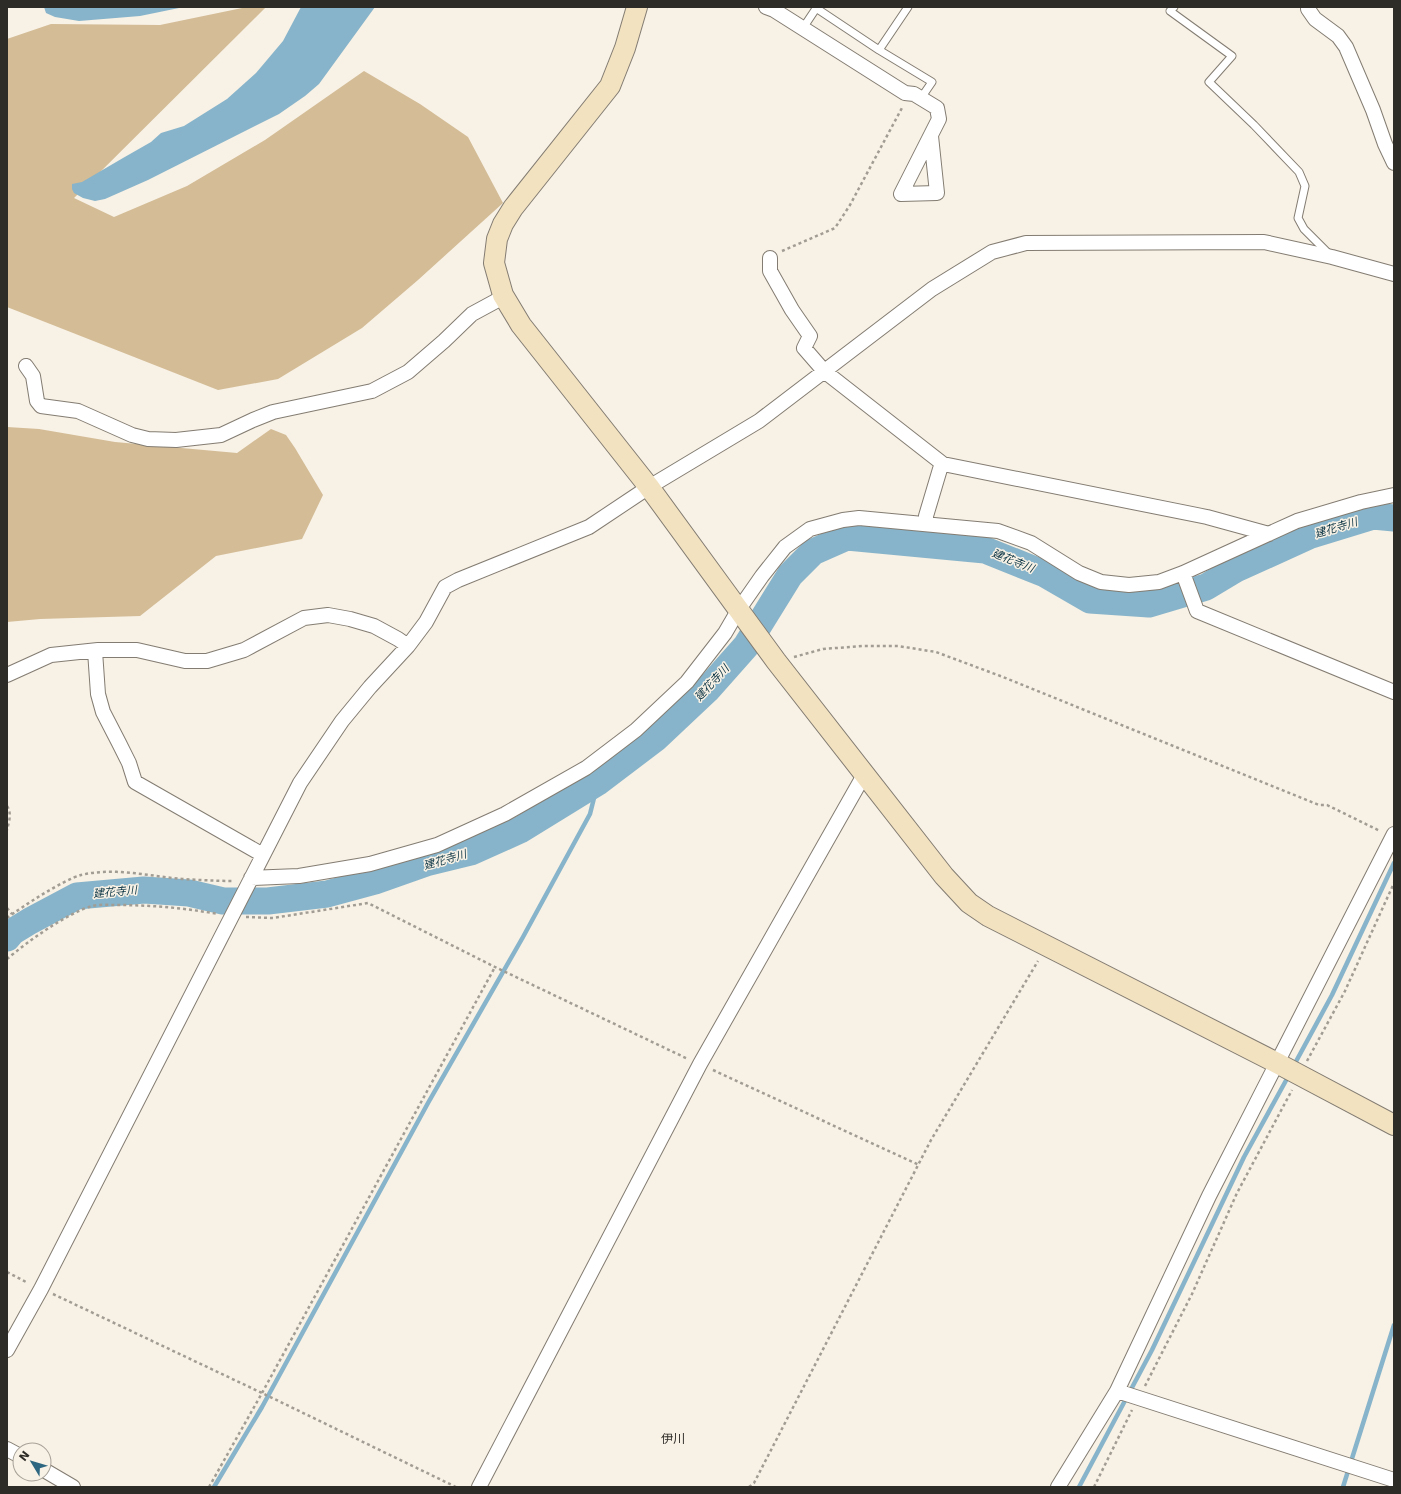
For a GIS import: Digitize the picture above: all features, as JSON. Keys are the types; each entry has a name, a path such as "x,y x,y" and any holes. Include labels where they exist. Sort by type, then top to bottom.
{"street":[{"path":"637,7 625,48 610,86 513,208 503,224 497,239 494,263 503,295 521,325 649,487 776,661 864,775 944,876 969,903 988,916 1047,947 1277,1063 1394,1125"},
{"path":"768,7 905,93 918,96 937,108 939,119 931,136"},
{"path":"1308,8 1315,19 1338,36 1346,47 1394,163"},
{"path":"7,1350 41,1289 300,783 342,721 370,687 408,646 426,622 445,587 458,580 589,527 649,487 759,421 932,289 992,252 1026,243 1264,242 1332,257 1394,274"},
{"path":"770,258 770,271 792,310 810,336 804,348 824,371 943,464 1207,516 1269,534"},
{"path":"26,366 33,376 37,401 41,406 78,411 132,435 148,439 176,440 221,435 273,412 372,391 408,372 472,314 496,301 503,295"},
{"path":"926,524 926,516 940,468 943,464"},
{"path":"251,878 299,876 370,864 437,845 505,814 586,768 636,730 687,682 741,613 762,576 785,547 810,529 843,520 859,518 998,530 1030,543 1079,573 1101,582 1129,585 1159,582 1183,573 1297,521 1330,510 1394,495"},
{"path":"1183,573 1197,610 1394,692"},
{"path":"7,675 51,655 95,651 137,650 185,661 207,661 244,650 304,618 328,615 350,619 374,626 408,646"},
{"path":"95,651 98,694 103,712 120,743 129,763 135,782 263,855"},
{"path":"479,1487 700,1064 864,775"},
{"path":"1058,1487 1117,1392 1209,1196 1393,836"},
{"path":"1117,1392 1351,1466 1389,1482"},
{"path":"52,1475 73,1487"}],"lane":[{"path":"879,50 908,7"},
{"path":"1174,7 1170,11 1232,56 1208,82 1254,125 1299,172 1305,186 1298,218 1304,229 1332,257"},
{"path":"803,28 816,8 879,50 932,82 918,96"}],"path":[{"path":"770,258 835,228 850,205 905,103 918,96"},
{"path":"776,661 823,649 863,646 898,646 936,652 1003,677 1319,805 1327,805 1393,836"},
{"path":"7,806 9,809 10,821 7,830"},
{"path":"7,918 58,886 80,875 107,871 127,871 182,879 212,881 237,881 251,878"},
{"path":"1094,1487 1192,1294 1237,1192 1345,991 1394,883"},
{"path":"7,959 72,914 93,906 142,905 185,908 231,917 273,918 368,903 495,967 919,1165"},
{"path":"7,908 12,914"},
{"path":"749,1487 754,1483 931,1140 1047,947"},
{"path":"209,1487 495,967"},
{"path":"7,1272 456,1487"}],"shaded area":[{"path":"247,7 266,7 74,198 114,217 187,186 265,140 364,71 420,104 468,137 503,203 418,280 362,328 278,379 218,390 7,307 7,39 51,24 160,25"},
{"path":"7,427 39,429 115,442 237,453 271,429 286,435 323,495 302,539 216,556 140,616 40,619 7,622"}],"water":[{"path":"44,7 184,7 140,16 79,21 55,17 46,13"},
{"path":"301,7 375,7 319,84 279,114 148,180 105,199 95,201 83,198 74,193 72,184 82,182 151,142 161,133 184,126 227,99 256,73 283,41"}],"waterway":[{"name":"建花寺川","path":"7,938 12,932 30,921 77,896 144,890 189,893 223,901 268,901 327,894 375,881 426,863 471,852 520,830 598,782 656,738 707,690 746,646 790,575 813,552 847,537 985,550 1045,574 1090,600 1149,604 1206,587 1236,569 1311,535 1373,516 1394,518"},
{"path":"214,1487 262,1407 428,1103 523,937 590,814 598,782"},
{"path":"1293,1067 1332,995 1394,863"},
{"path":"1079,1487 1152,1350 1244,1157 1289,1075"},
{"path":"1343,1487 1394,1325"}],"district":[{"name":"伊川","path":"673,1439"}]}
